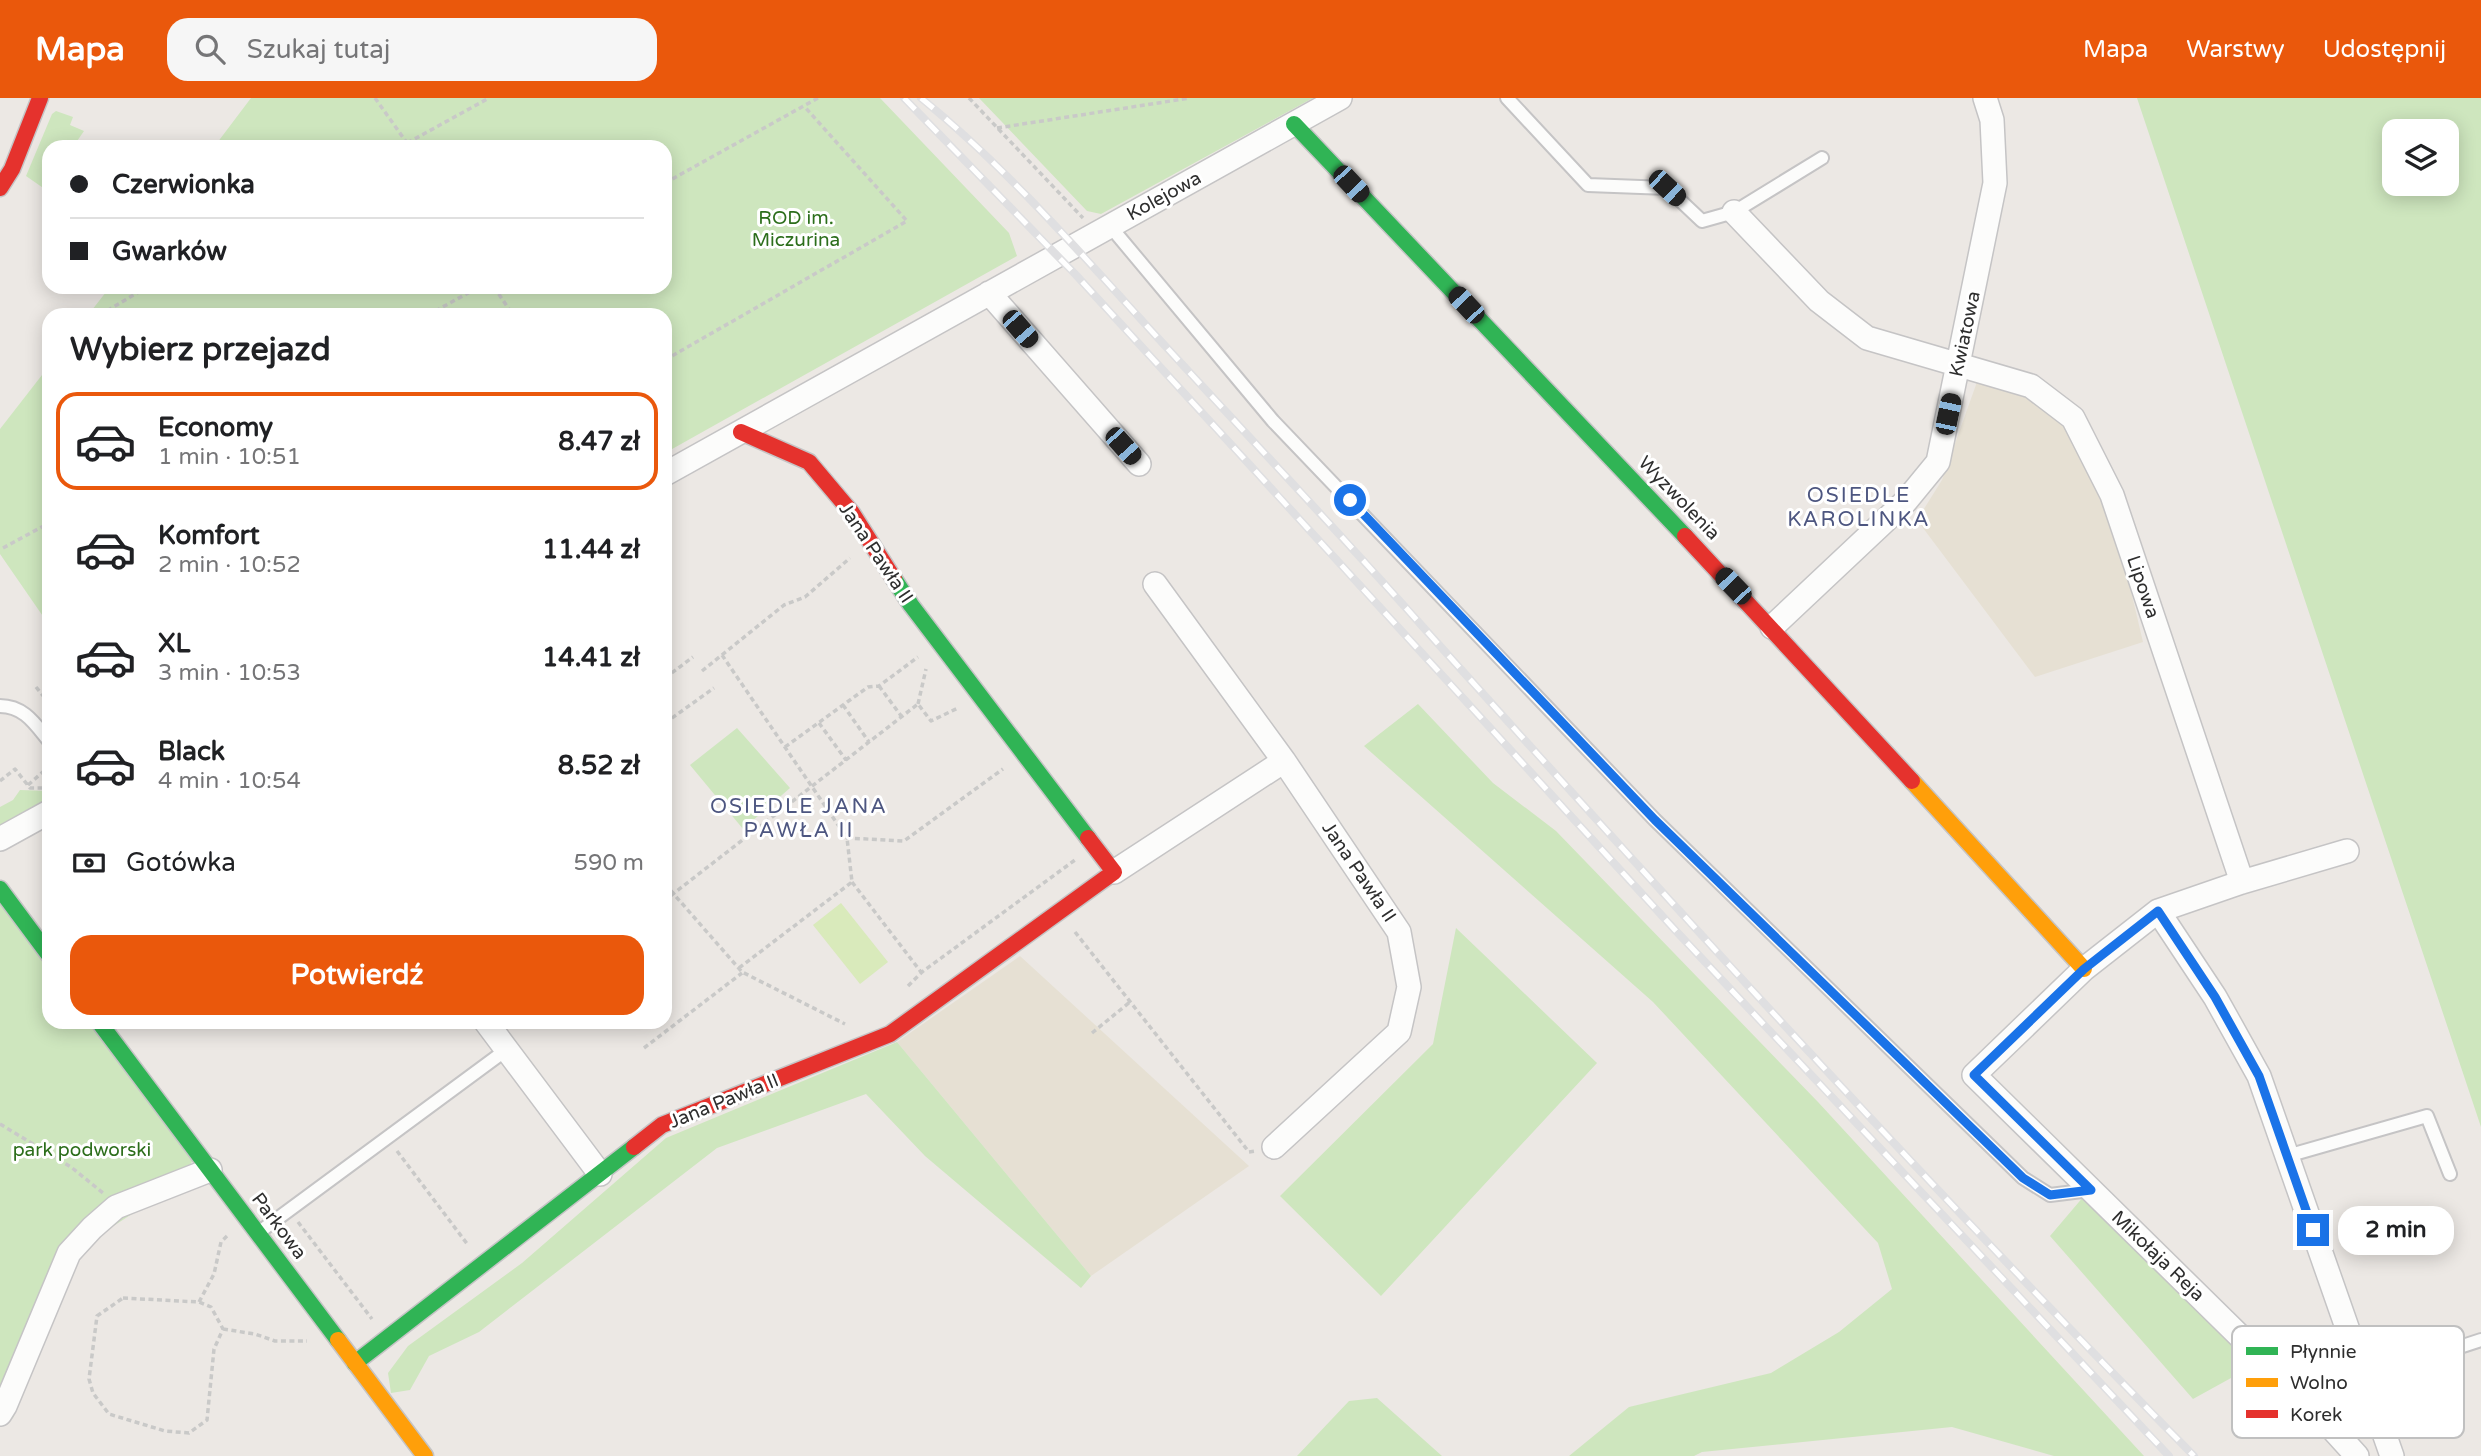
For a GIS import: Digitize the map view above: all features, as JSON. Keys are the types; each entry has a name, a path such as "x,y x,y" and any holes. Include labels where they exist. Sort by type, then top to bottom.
{"street":[{"path":"0,188 12,169 40,98"},
{"name":"Kolejowa","path":"672,470 1340,98"},
{"name":"Kwiatowa","path":"1772,626 1906,501 1938,462 1996,183 1992,120 1985,98"},
{"name":"Wyzwolenia","path":"1294,124 1772,626 2084,969"},
{"name":"Lipowa","path":"1734,212 1819,301 1867,338 2031,386 2073,418 2112,495 2242,882"},
{"path":"989,293 1139,464"},
{"name":"Jana Pawła II","path":"741,432 809,462 852,513 911,606 1114,872"},
{"name":"Jana Pawła II","path":"1155,584 1284,761 1399,932 1409,987 1399,1032 1274,1147"},
{"name":"Jana Pawła II","path":"355,1363 662,1125 890,1034 1114,872 1284,761"},
{"path":"0,839 42,816"},
{"name":"Mikołaja Reja","path":"2232,1328 1974,1075 2084,969 2158,911 2242,882 2347,851"},
{"path":"0,890 42,946"},
{"path":"2158,911 2215,997 2259,1076 2346,1326"},
{"name":"Parkowa","path":"104,1029 425,1456"},
{"path":"491,1029 600,1174"},
{"path":"0,1414 69,1253 116,1207 210,1170"},
{"name":"Mikołaja Reja","path":"2341,1438 2357,1456"},
{"path":"2386,1438 2392,1456"}],"lane":[{"path":"1507,98 1588,185 1667,188 1702,221 1734,212 1822,158"},
{"path":"1104,230 1273,421 1655,820 2023,1178 2050,1195 2091,1190"},
{"path":"0,706 12,706 22,711 42,733"},
{"path":"257,1234 506,1050"},
{"path":"2287,1156 2427,1116 2450,1174"},
{"path":"2464,1346 2481,1340"}],"path":[{"path":"375,98 405,140"},
{"path":"412,140 489,98"},
{"path":"672,179 818,98"},
{"path":"969,98 1104,230"},
{"path":"997,128 1190,98"},
{"path":"672,356 907,221 804,106"},
{"path":"112,308 135,294"},
{"path":"441,308 466,294"},
{"path":"4,548 42,527"},
{"path":"702,671 784,606 805,597 870,542"},
{"path":"785,747 868,687 879,686 943,647"},
{"path":"874,1040 741,970 673,894 918,704 925,670 943,647"},
{"path":"722,655 846,838 852,882 941,997"},
{"path":"672,673 693,657"},
{"path":"879,686 902,717"},
{"path":"36,687 42,694"},
{"path":"672,718 713,688"},
{"path":"918,704 931,720 981,697"},
{"path":"843,705 869,742"},
{"path":"820,723 846,760"},
{"path":"846,838 904,841 1024,754"},
{"path":"0,781 15,769 30,788 42,788"},
{"path":"28,785 42,775"},
{"path":"672,1025 852,882"},
{"path":"1059,912 1249,1152 1274,1147"},
{"path":"1092,1032 1130,1002"},
{"path":"644,1048 668,1029"},
{"path":"0,1124 71,1167 116,1207"},
{"path":"387,1138 475,1256"},
{"path":"123,1298 199,1302 211,1307 223,1329 214,1349 207,1420 189,1433 165,1431 109,1414 93,1393 89,1379 97,1315 123,1298"},
{"path":"223,1329 255,1334 275,1341 312,1341 329,1329"}],"shaded area":[{"path":"1977,382 2026,397 2070,427 2114,519 2143,642 2035,677 1917,520 1942,480"},
{"path":"1020,956 1249,1166 1091,1276 897,1042"}],"green space":[{"name":"ROD im. Miczurina","path":"251,98 880,98 1009,233 1017,256 672,449 672,308 94,308 104,294 672,294 672,140 219,140"},
{"path":"979,98 1313,98 1101,214 1087,211"},
{"path":"2137,98 2481,98 2481,1127"},
{"path":"56,111 73,117 70,125 84,131 78,140 42,140 42,187 26,176 52,114"},
{"path":"42,375 42,615 0,554 0,429"},
{"path":"1418,704 1493,783 1556,831 1818,1102 2144,1456 2054,1456 1952,1427 1702,1452 1694,1456 1569,1456 1629,1407 1771,1373 1839,1332 1892,1289 1878,1243 1653,1002 1364,746"},
{"path":"737,728 790,788 743,829 690,765"},
{"path":"20,790 42,791 42,808 12,823 0,825 0,807 13,800"},
{"name":"park podworski","path":"0,902 42,959 42,1029 94,1029 193,1160 183,1177 84,1245 13,1418 0,1425"},
{"path":"841,903 888,962 860,984 813,925"},
{"path":"1456,928 1597,1063 1381,1296 1280,1196 1433,1044"},
{"path":"897,1042 1091,1276 1081,1288 925,1156 866,1094 717,1148 479,1332 429,1356 410,1390 391,1393 388,1373 408,1346 522,1263 666,1138"},
{"path":"2084,1196 2232,1336 2232,1377 2193,1399 2050,1236"},
{"path":"1377,1398 1442,1456 1297,1456 1349,1401"}],"railway":[{"path":"904,98 1076,275 1676,931 2169,1456"},
{"path":"921,98 1014,183 1072,244 1804,1046 1997,1252 2194,1456"}],"traffic: fast":[{"path":"1294,124 1685,536"},
{"path":"894,579 1088,838"},
{"path":"0,889 42,946"},
{"path":"104,1029 338,1340"},
{"path":"355,1363 634,1147"}],"traffic: slow":[{"path":"1912,781 2084,969"},
{"path":"338,1340 425,1456"}],"traffic: jam":[{"path":"0,188 12,169 40,98"},
{"path":"741,432 809,462 852,513 894,579"},
{"path":"1685,536 1912,781"},
{"path":"634,1147 662,1125 890,1034 1114,872 1088,838"}],"district":[{"name":"OSIEDLE KAROLINKA","path":"1859,507"},
{"name":"OSIEDLE JANA PAWŁA II","path":"799,818"}],"route":[{"path":"1350,500 1655,820 2023,1178 2050,1195 2091,1190 1974,1075 2084,969 2158,911 2215,997 2259,1076 2313,1230"}]}
